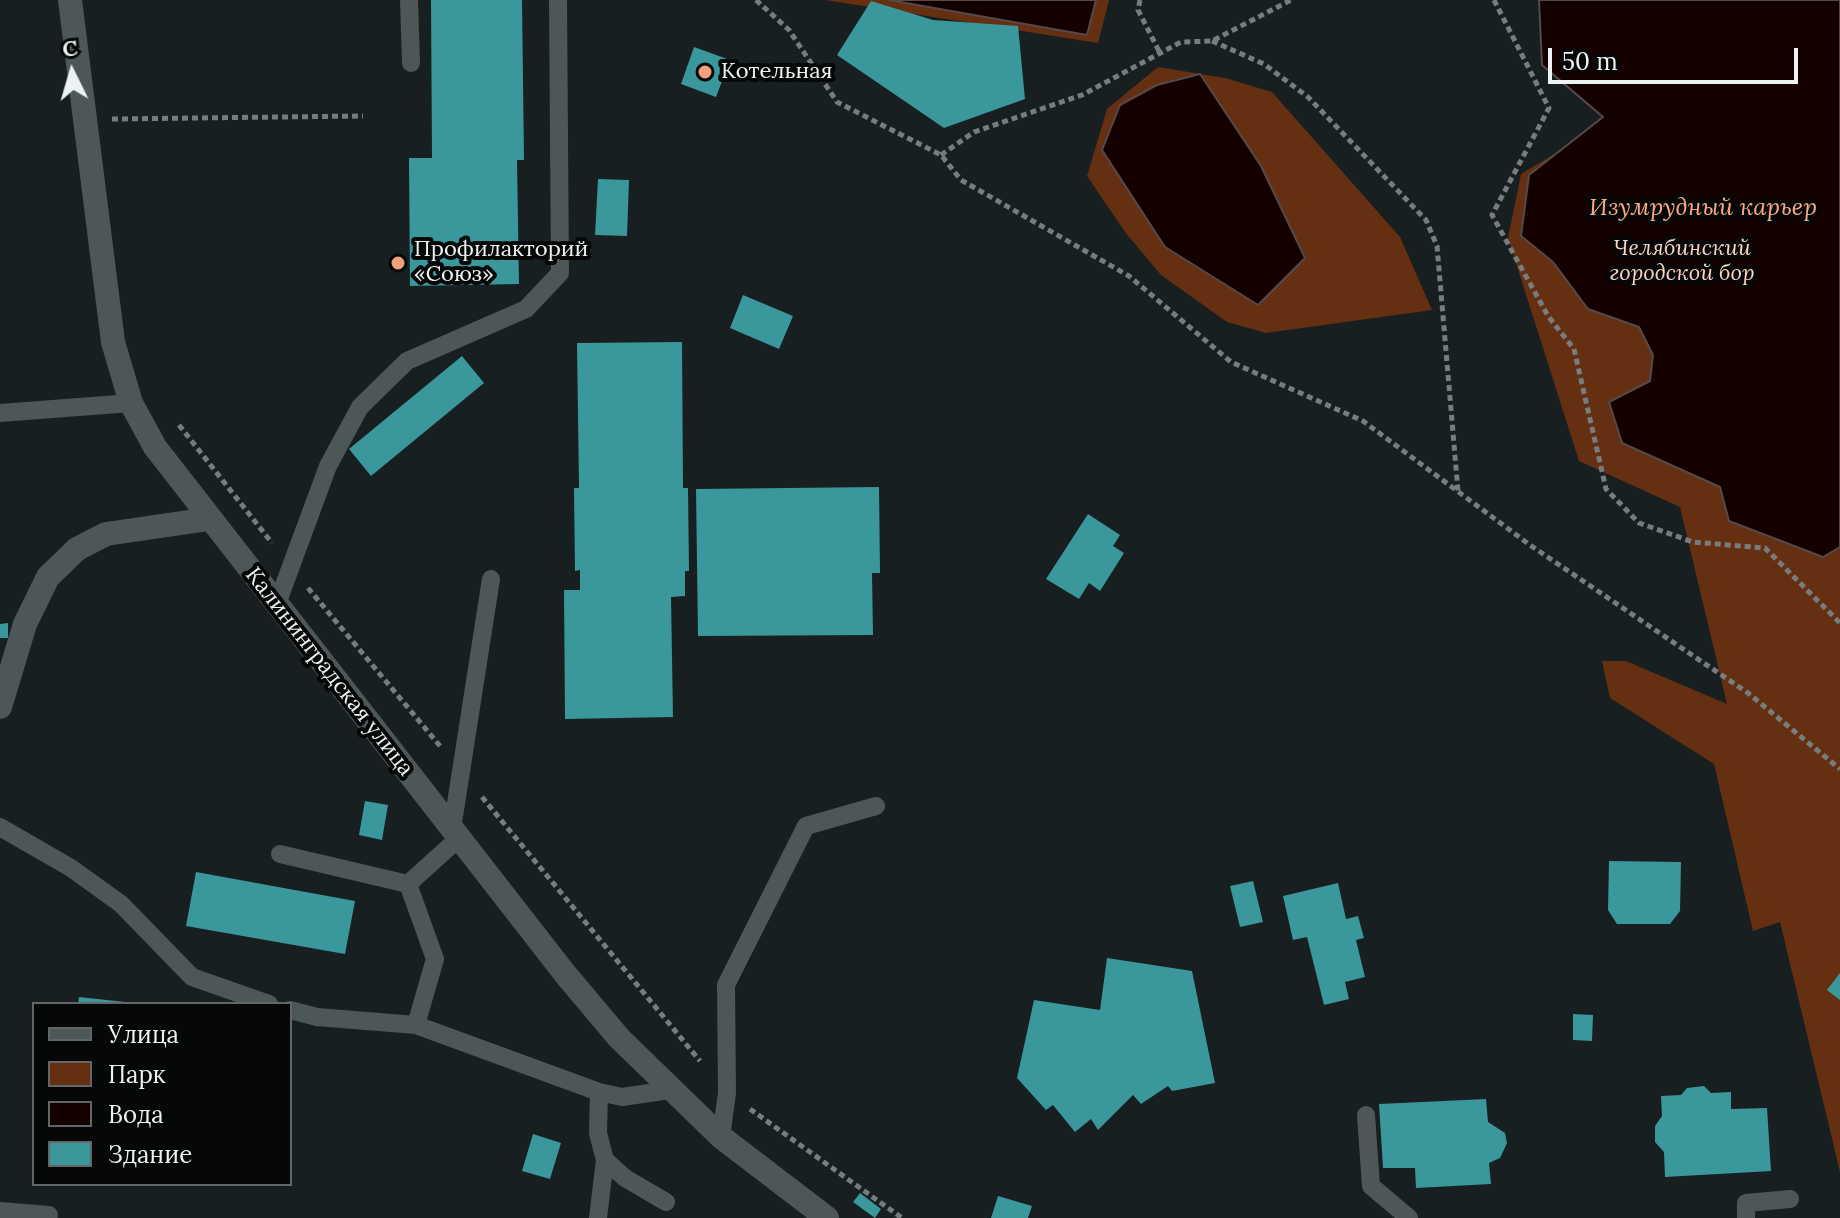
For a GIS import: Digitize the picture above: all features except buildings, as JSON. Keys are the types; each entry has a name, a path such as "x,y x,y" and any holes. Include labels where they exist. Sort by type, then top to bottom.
{"street":[{"name":"Калининградская улица","path":"70,0 113,342 131,403 155,447 566,975 670,1090 797,1210 827,1218"},
{"path":"0,707 25,624 48,577 77,549 106,534 209,519"}],"lane":[{"path":"409,0 411,63"},
{"path":"277,604 328,466 360,407 407,361 526,309 560,273 558,0"},
{"path":"0,413 131,403"},
{"path":"408,884 456,834 461,772 491,579"},
{"path":"721,1137 727,1093 726,985 806,826 876,806"},
{"path":"0,827 71,868 121,904 192,977 263,1002"},
{"path":"280,854 408,884"},
{"path":"408,884 435,959 416,1025"},
{"path":"292,1011 317,1017 416,1025 599,1092 622,1097 670,1090"},
{"path":"598,1218 605,1160 598,1133 599,1092"},
{"path":"1366,1115 1371,1186 1409,1218"},
{"path":"605,1160 625,1178 666,1202"},
{"path":"1746,1218 1746,1203 1790,1199"},
{"path":"0,1211 49,1215"}],"path":[{"path":"756,0 789,30 837,102 941,155 961,180 1129,276 1231,362 1363,421 1458,492 1748,693 1840,769"},
{"path":"1140,0 1138,10 1160,53"},
{"path":"941,155 974,132 1082,95 1181,42 1212,41 1291,0"},
{"path":"1494,0 1549,108 1492,215 1548,316 1574,349 1606,489 1639,523 1693,542 1765,548 1840,623"},
{"path":"1212,41 1264,64 1308,97 1426,220 1437,246 1458,492"},
{"path":"83,120 363,116"},
{"path":"172,417 291,567 727,1093 902,1218"}],"green space":[{"path":"825,0 1109,0 1098,43"},
{"name":"Челябинский городской бор","path":"1840,0 1840,1172 1780,922 1753,931 1714,764 1610,698 1602,661 1626,661 1727,704 1680,507 1579,461 1508,238 1521,174 1596,129 1623,75"},
{"path":"1158,67 1225,78 1272,92 1400,237 1432,310 1266,333 1227,322 1161,275 1125,232 1087,176 1107,109","holes":["1200,74 1261,166 1305,257 1258,304"]}],"water":[{"path":"889,0 1096,0 1087,35"},
{"name":"Изумрудный карьер","path":"1539,0 1840,0 1840,547 1823,557 1729,521 1720,487 1622,443 1609,402 1650,381 1653,355 1639,327 1588,309 1553,262 1521,236 1529,175 1603,117 1542,65"},
{"path":"1200,74 1261,166 1305,258 1258,305 1165,247 1102,150 1120,105 1157,85"}],"place":[{"name":"Котельная","path":"705,72"},
{"name":"Профилакторий «Союз»","path":"398,263"}]}
